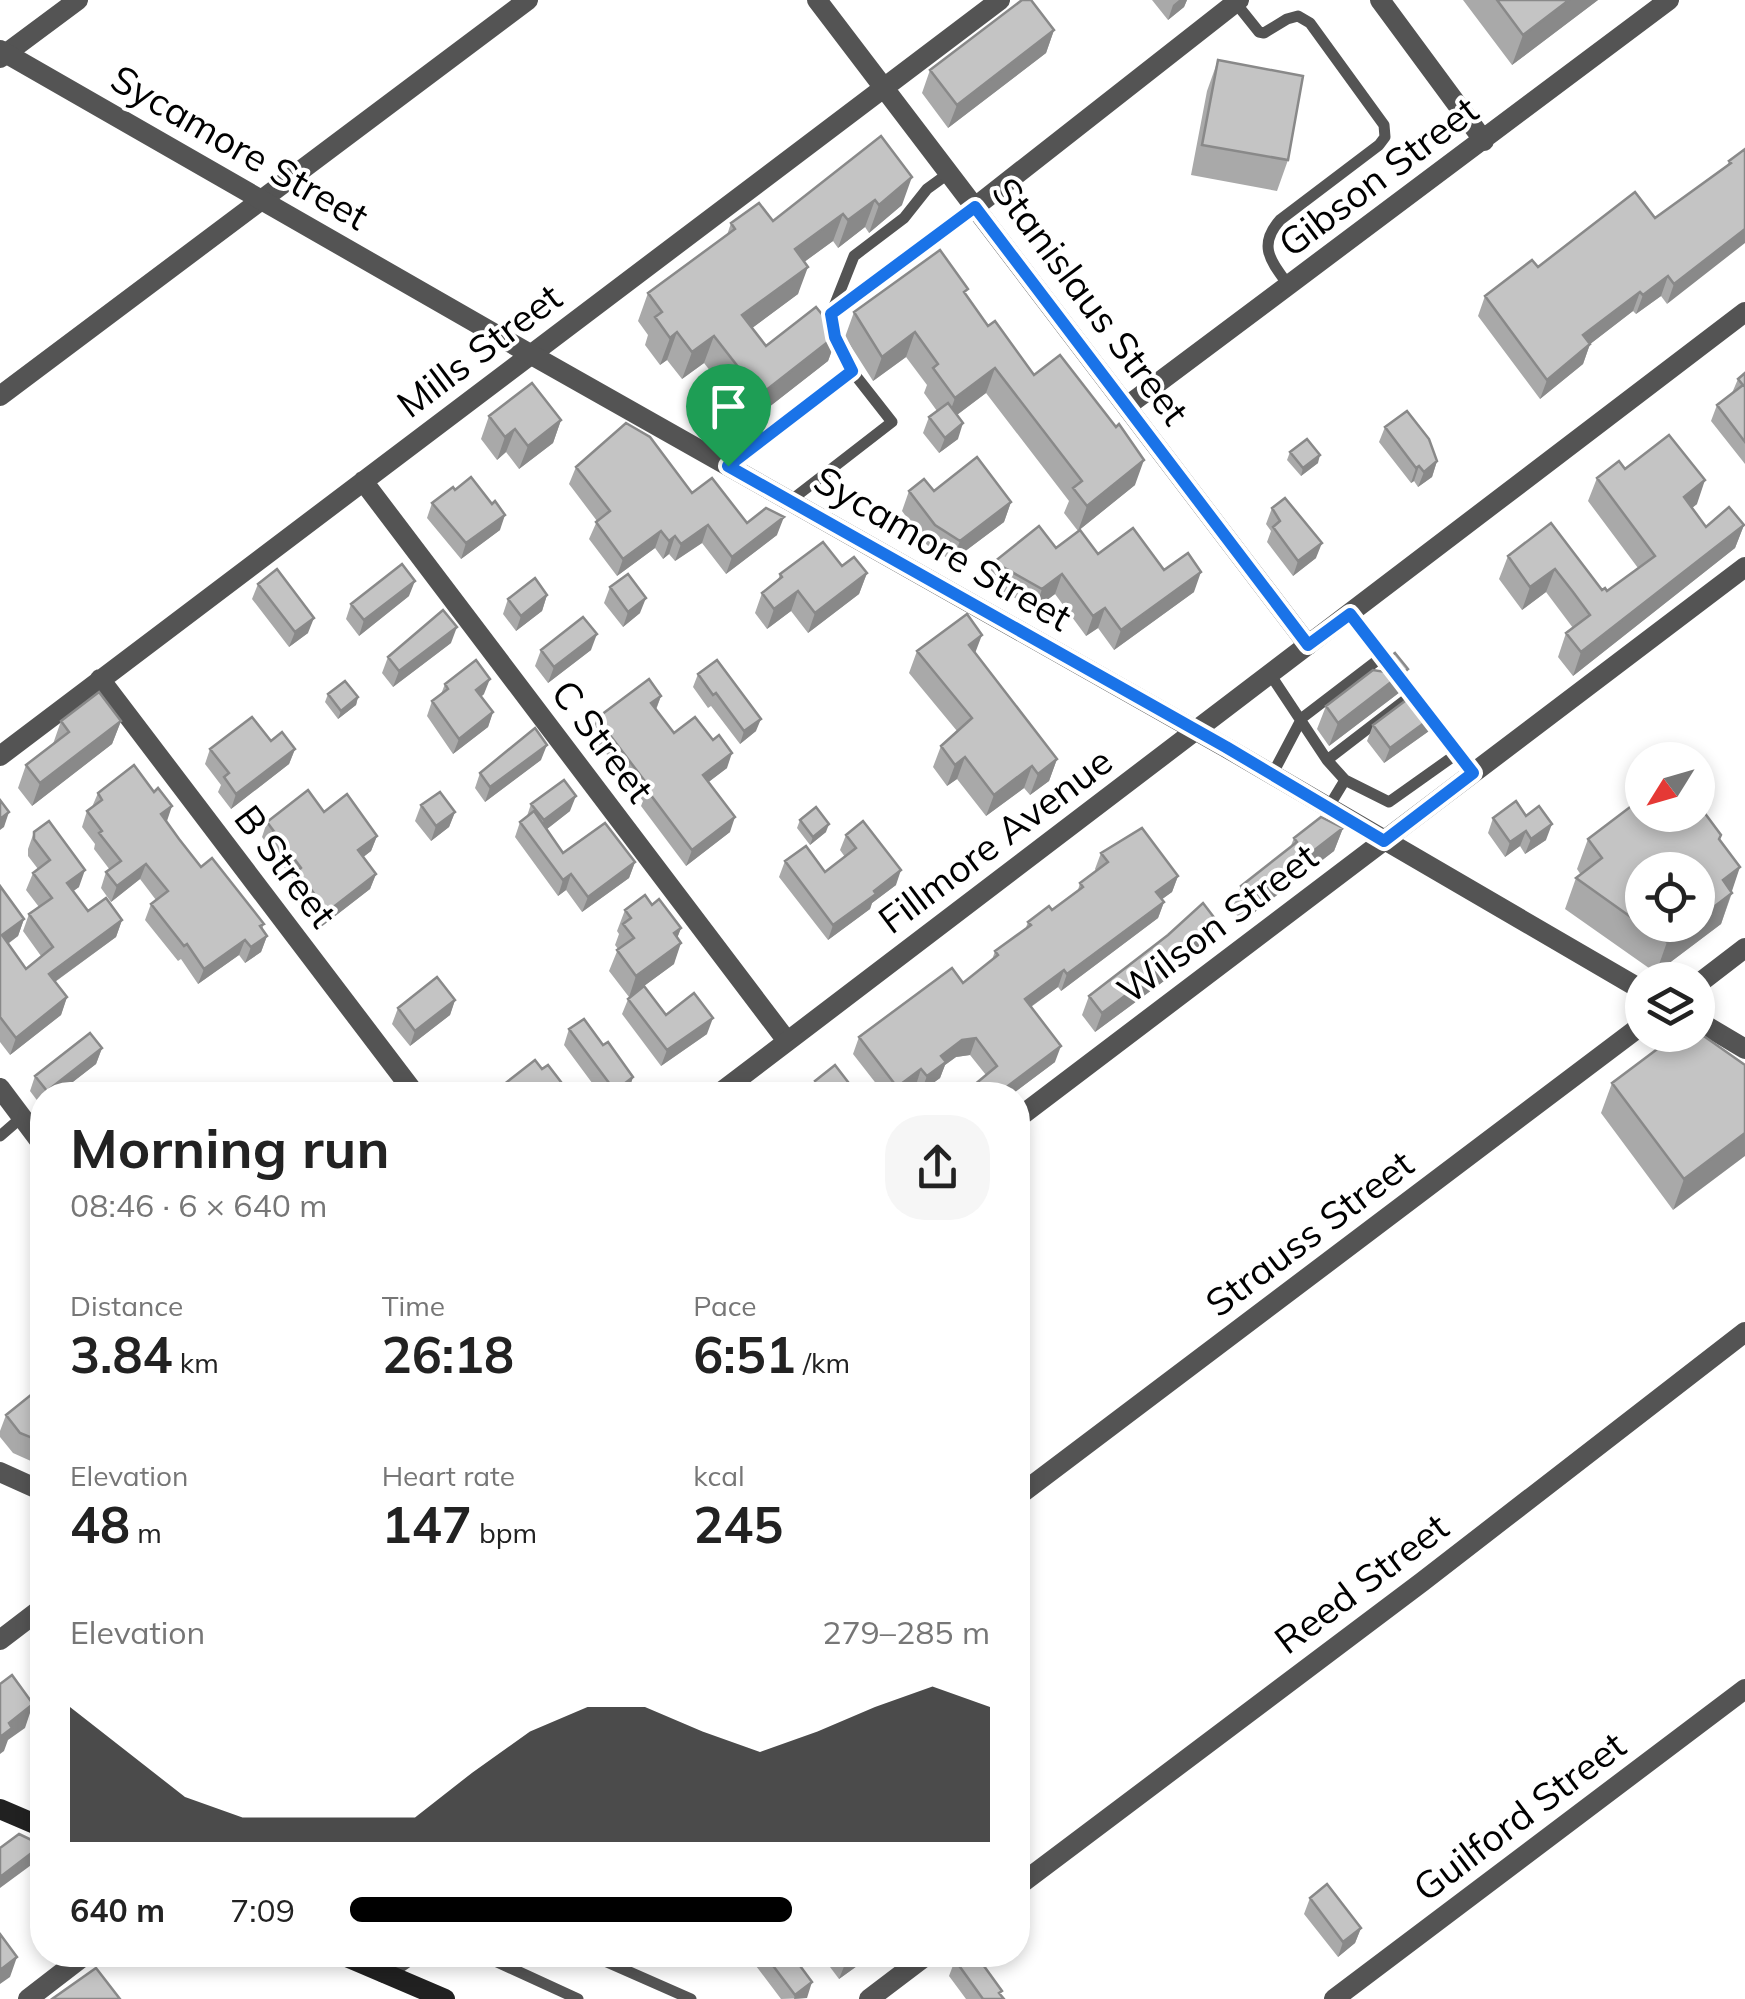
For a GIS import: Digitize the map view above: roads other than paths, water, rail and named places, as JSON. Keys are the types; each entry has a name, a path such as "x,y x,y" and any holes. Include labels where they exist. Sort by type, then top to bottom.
{"main road":[{"path":"0,1809 30,1822"},
{"path":"370,1967 445,1999"}],"street":[{"path":"2,54 78,0"},
{"path":"0,396 528,0"},
{"name":"Stanislaus Street","path":"817,0 1308,645"},
{"name":"Mills Street","path":"0,756 1000,0"},
{"path":"1380,0 1484,141"},
{"name":"Gibson Street","path":"1127,406 1669,0"},
{"path":"975,207 1237,1"},
{"name":"Sycamore Street","path":"2,54 1196,731 1625,980"},
{"name":"Fillmore Avenue","path":"734,1082 1745,312"},
{"name":"C Street","path":"363,481 787,1041"},
{"name":"Wilson Street","path":"1030,1109 1745,567"},
{"name":"B Street","path":"100,680 406,1082"},
{"path":"1715,971 1745,948"},
{"path":"1715,1031 1745,1048"},
{"name":"Strauss Street","path":"1030,1487 1625,1038"},
{"path":"0,1088 30,1128"},
{"name":"Reed Street","path":"1030,1877 1422,1582 1745,1332"},
{"path":"0,1472 30,1485"},
{"path":"0,1640 30,1617"},
{"name":"Guilford Street","path":"1334,1999 1745,1690"},
{"path":"28,1999 69,1967"},
{"path":"384,1973 393,1967"},
{"path":"869,1999 911,1967"}],"lane":[{"path":"1237,1 1259,32 1298,16 1310,23 1384,125 1385,137 1378,145 1280,220 1270,232 1267,247 1272,263 1289,286"},
{"path":"790,501 892,422 852,371 835,337 831,314 854,256 904,218 927,189 948,173"},
{"path":"831,314 975,207"},
{"path":"728,466 852,371"},
{"path":"1350,614 1473,773"},
{"path":"1272,775 1302,718 1382,656"},
{"path":"1361,673 1372,687"},
{"path":"1270,674 1327,760 1345,780 1389,802 1410,821"},
{"path":"1344,687 1354,701"},
{"path":"1327,760 1351,737 1413,694"},
{"path":"1324,702 1334,716"},
{"path":"1389,802 1458,753"},
{"path":"1328,808 1345,780"},
{"path":"0,1136 22,1118"},
{"path":"508,1967 578,1999"},
{"path":"619,1967 692,1999"}]}
